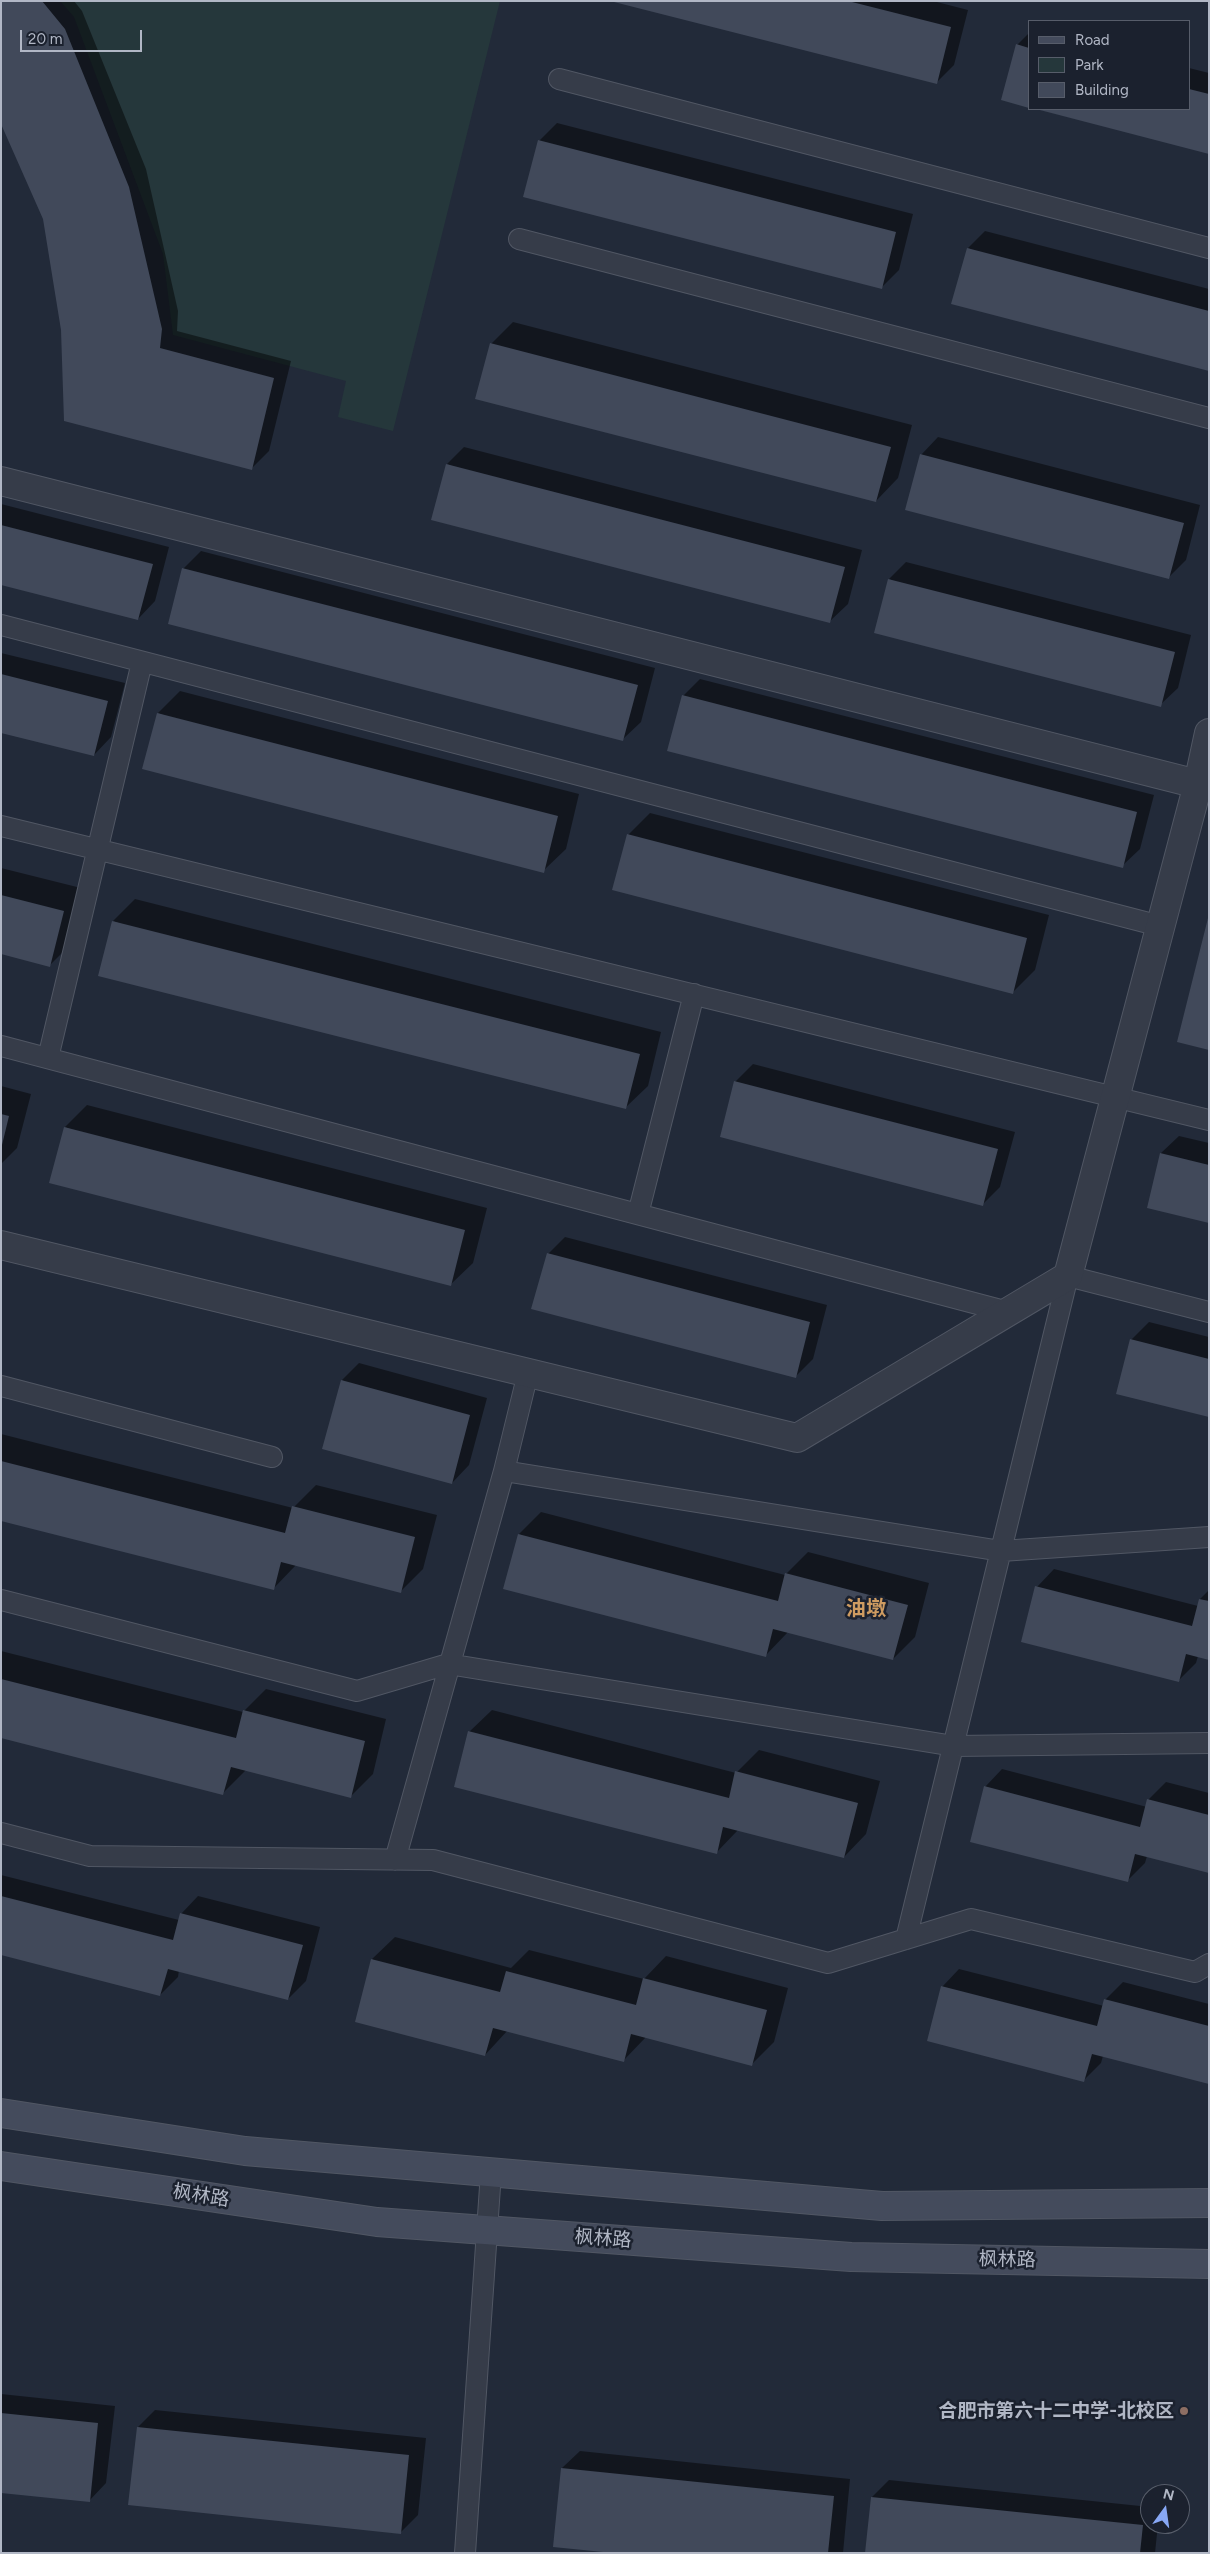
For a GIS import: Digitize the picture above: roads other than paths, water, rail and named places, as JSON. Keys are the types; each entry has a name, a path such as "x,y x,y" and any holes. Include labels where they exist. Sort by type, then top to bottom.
{"main road":[{"path":"1,2113 245,2151 882,2206 1209,2203"},
{"name":"枫林路","path":"1,2166 377,2222 851,2257 1209,2264"}],"street":[{"path":"1,481 1203,785"},
{"path":"1,1245 797,1438 1068,1276 1160,926 1203,785 1209,733"}],"lane":[{"path":"559,79 1209,248"},
{"path":"519,239 1209,418"},
{"path":"1,625 1160,926"},
{"path":"48,1058 142,662"},
{"path":"1,826 1209,1120"},
{"path":"638,1214 694,994"},
{"path":"1,1046 1008,1312"},
{"path":"906,1939 1068,1276 1209,1312"},
{"path":"395,1860 448,1664 504,1471 528,1373"},
{"path":"1,1386 272,1457"},
{"path":"504,1471 1001,1552 1209,1537"},
{"path":"1,1600 357,1691 448,1664 954,1746 1209,1743"},
{"path":"1,1833 90,1856 432,1860 828,1963 971,1919 1195,1972 1209,1964"},
{"path":"465,2553 491,2172"}],"place":[{"name":"合肥市第六十二中学-北校区","path":"1184,2411"}],"district":[{"name":"油墩","path":"866,1609"}]}
